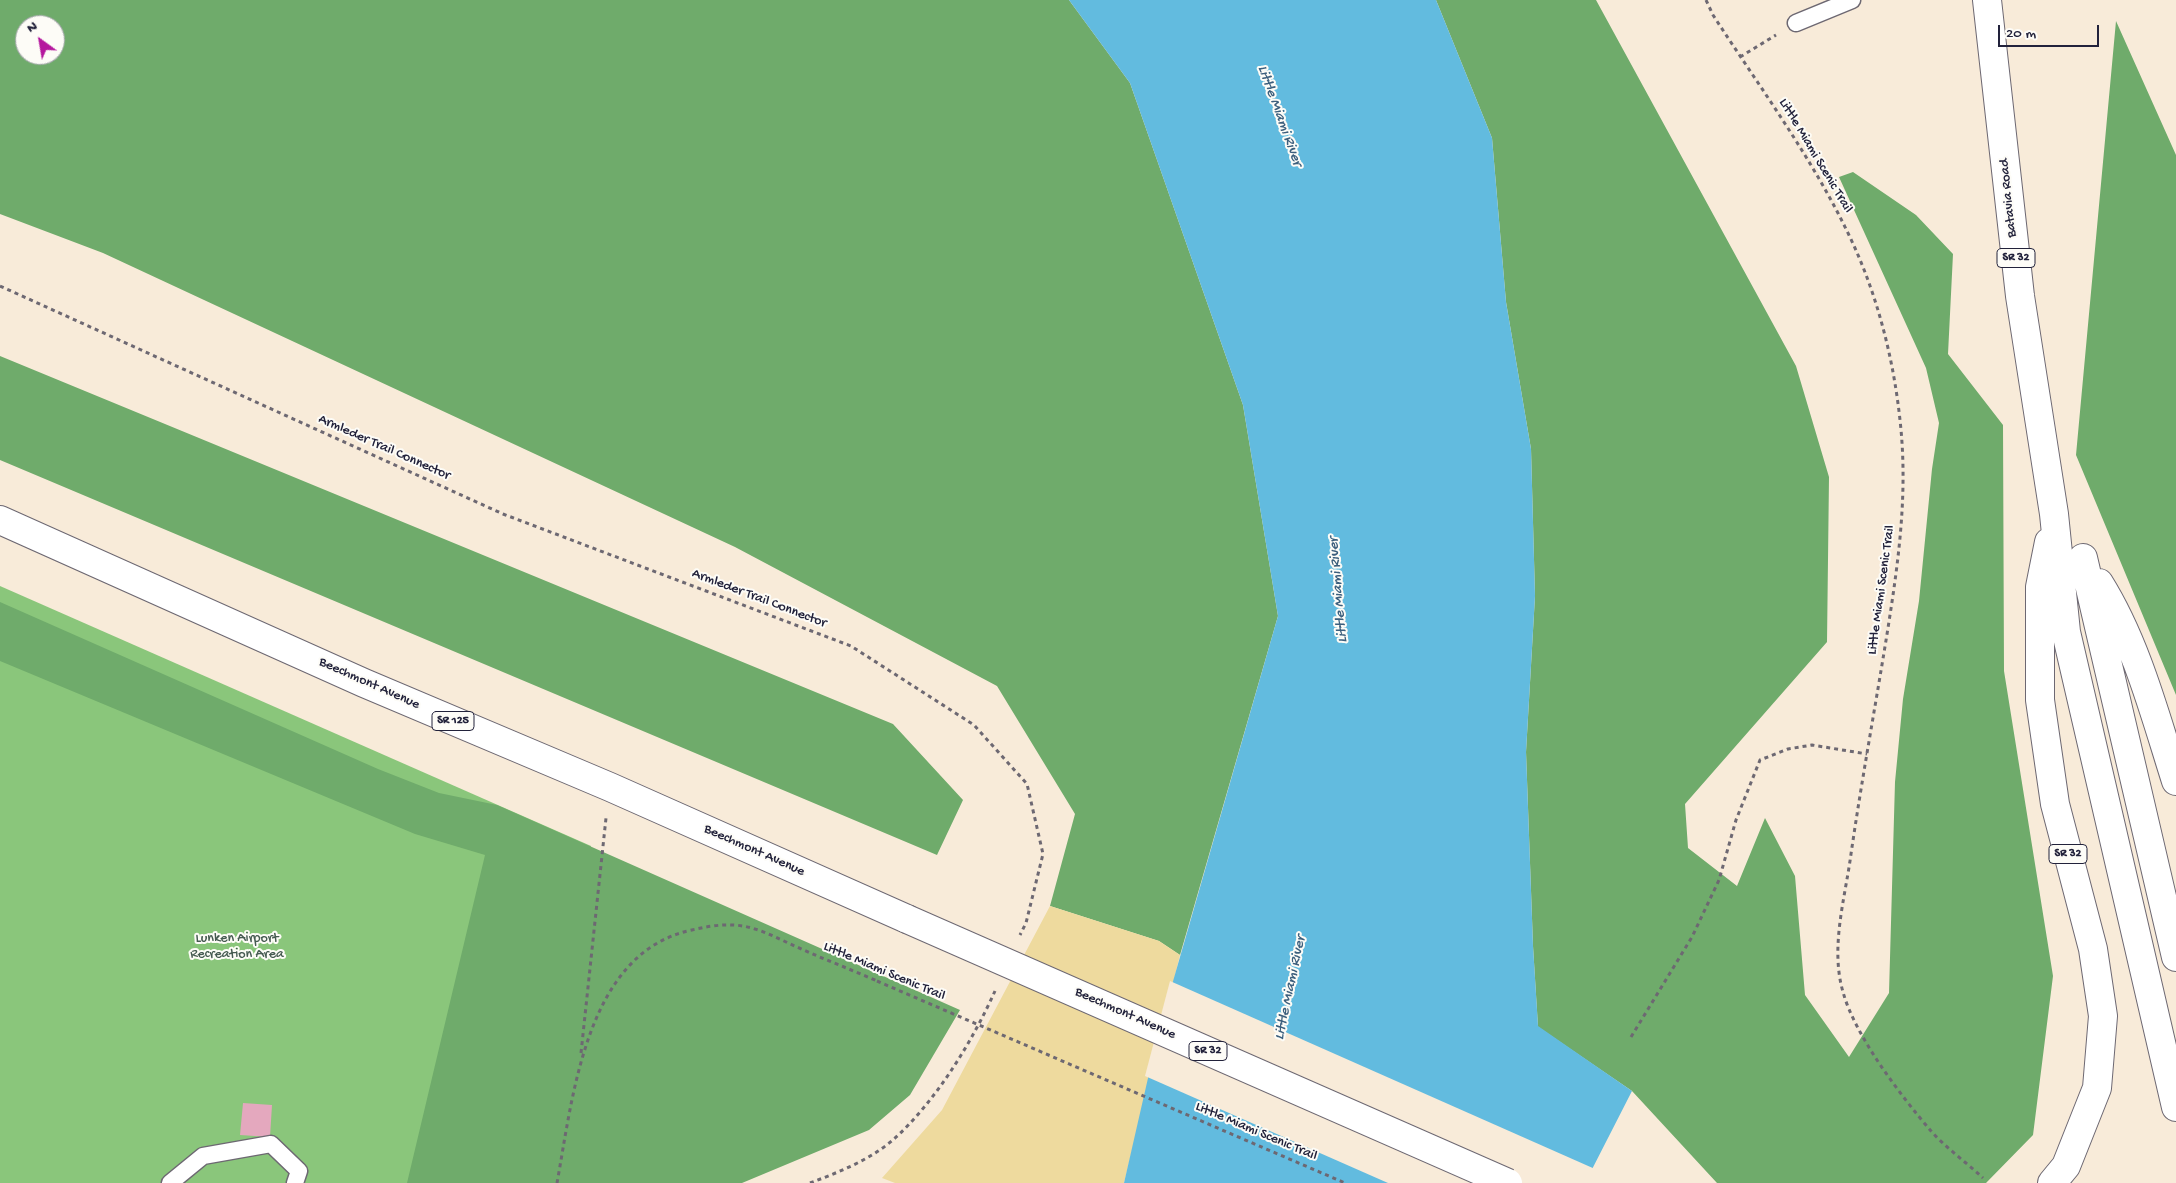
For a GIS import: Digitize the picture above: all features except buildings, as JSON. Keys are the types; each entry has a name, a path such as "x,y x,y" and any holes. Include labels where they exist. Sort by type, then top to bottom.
{"highway":[{"name":"Batavia Road","path":"1987,0 2020,296 2054,514 2066,632 2176,1107"},
{"name":"SR 32","path":"2054,514 2084,558 2176,957"},
{"name":"SR 32","path":"2052,1183 2066,1166 2097,1088 2103,1016 2093,949 2055,804 2040,700 2040,587 2054,514"},
{"name":"Beechmont Avenue","path":"0,520 364,683 610,787 1508,1183"},
{"path":"2084,558 2117,612 2156,718 2176,781"}],"lane":[{"path":"1796,23 1852,0"},
{"path":"170,1183 203,1156 271,1144 299,1171 296,1183"}],"path":[{"name":"Little Miami Scenic Trail","path":"1706,0 1740,57 1818,177 1848,232 1880,314 1894,372 1903,457 1903,517 1841,915 1837,962 1843,992 1855,1023 1899,1090 1933,1133 1983,1178"},
{"path":"1740,57 1796,23"},
{"name":"Armleder Trail Connector","path":"0,286 502,514 851,646 974,724 1027,784 1043,854 1026,923 1018,941"},
{"path":"1631,1037 1692,937 1719,880 1736,820 1760,760 1788,749 1812,745 1867,754"},
{"path":"580,1059 610,787"},
{"name":"Little Miami Scenic Trail","path":"557,1183 580,1059 599,1014 620,976 646,949 676,933 720,924 755,928 1345,1183"},
{"path":"810,1183 849,1168 893,1139 937,1092 986,1012 998,985"}],"green space":[{"path":"0,0 1069,0 1130,83 1243,405 1278,616 1180,955 1159,941 1050,906 1075,814 997,686 735,547 103,253 0,214"},
{"path":"1436,0 1596,0 1796,366 1829,477 1827,642 1685,804 1688,848 1737,886 1765,818 1795,876 1805,995 1849,1057 1889,993 1895,782 1903,699 1919,601 1932,469 1939,423 1926,368 1839,177 1853,172 1916,215 1953,254 1948,354 2003,425 2004,671 2053,976 2033,1135 1986,1183 1717,1183 1632,1091 1538,1027 1526,752 1535,596 1531,449 1506,302 1492,138"},
{"path":"2116,21 2176,155 2176,695 2076,455"},
{"path":"0,356 893,724 963,800 937,855 0,460"},
{"name":"Lunken Airport Recreation Area","path":"0,586 591,846 542,1183 0,1183"},
{"path":"0,602 378,769 439,793 497,805 960,1010 910,1095 869,1130 742,1183 407,1183 485,855 415,834 0,661"}],"sand":[{"path":"1050,906 1159,941 1180,955 1124,1183 895,1183 882,1178 942,1110"}],"water":[{"name":"Little Miami River","path":"1069,0 1436,0 1492,138 1506,302 1531,449 1535,596 1526,752 1538,1026 1632,1091 1585,1183 1124,1183 1159,1030 1278,616 1243,405 1130,83"}],"pier":[{"path":"1170,981 1595,1169 1587,1183 1388,1183 1145,1076"}]}
